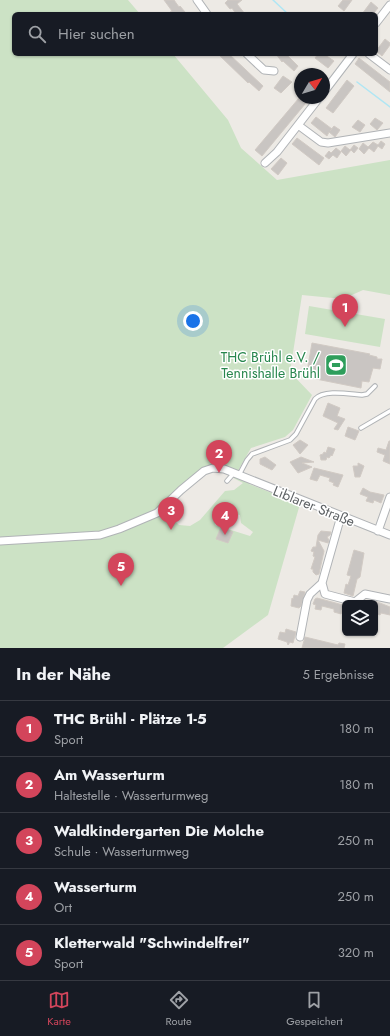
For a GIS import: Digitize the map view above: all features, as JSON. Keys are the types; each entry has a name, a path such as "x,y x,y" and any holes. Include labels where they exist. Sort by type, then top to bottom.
{"street":[{"path":"197,0 206,12"},
{"path":"378,20 390,5"},
{"path":"249,56 264,70 274,71"},
{"path":"330,84 351,56"},
{"path":"372,56 390,70"},
{"path":"265,163 277,152 314,104"},
{"path":"298,125 321,142 328,143 390,133"},
{"name":"Liblarer Straße","path":"0,541 100,535 110,532 157,513 186,485 210,468 218,468 236,474 390,536"},
{"path":"378,531 390,497"},
{"path":"300,637 307,600 310,594 322,583 341,516"},
{"path":"322,583 326,594 356,602 365,594 390,599"}],"lane":[{"path":"226,482 236,474 252,454 290,440 296,434 315,399 319,395 328,393 362,395 367,394 375,386"},
{"path":"361,428 390,411"}],"green space":[{"path":"0,0 128,0 138,12 12,12 12,56 175,56 228,120 241,148 277,180 390,160 390,295 363,290 343,299 302,295 290,372 312,395 293,430 285,437 251,448 239,469 248,477 249,484 300,504 268,615 223,648 0,648","holes":["220,471 243,483 234,490 225,491 200,520 190,526 179,525 163,509 205,472","219,510 240,515 241,523 253,532 250,536 215,525"]},
{"path":"309,306 385,319 380,347 305,334"}],"building":[{"path":"164,0 174,0 185,12 170,12 172,11"},
{"path":"228,0 242,0 237,4 243,12 235,12 225,3"},
{"path":"343,0 352,0 344,11 338,6"},
{"path":"371,2 378,8 375,12 364,12"},
{"path":"385,39 390,43 382,56 378,53 378,48"},
{"path":"220,56 231,56 263,86 259,91 249,82 248,83"},
{"path":"278,56 288,56 298,66 294,68 294,71 283,61 282,62"},
{"path":"316,56 327,56 334,61 328,68 315,58"},
{"path":"359,58 390,82 390,92 355,64"},
{"path":"283,76 292,82 281,93 274,88"},
{"path":"347,80 354,86 333,113 326,108"},
{"path":"294,104 305,104 262,156 255,150"},
{"path":"316,117 332,129 334,126 340,130 335,137 329,132 327,136 311,123"},
{"path":"375,118 383,123 377,130 370,124"},
{"path":"358,120 365,125 360,132 352,127"},
{"path":"297,138 324,158 319,165 292,144"},
{"path":"381,141 385,144 382,149 378,146 374,152 369,148 364,154 359,149 363,143 368,147 373,142 378,145"},
{"path":"354,145 358,148 354,153 351,150 346,156 341,151 345,146 350,150"},
{"path":"336,148 341,152 337,158 333,155 329,159 325,156 329,151 331,153"},
{"path":"281,158 287,163 278,175 271,169"},
{"name":"THC Brühl e.V. / Tennishalle Brühl","path":"312,343 370,354 369,355 377,357 377,359 382,359 380,369 373,368 369,382 362,381 361,388 306,377"},
{"path":"328,403 340,408 337,416 345,419 338,430 334,429 338,423 323,416"},
{"path":"348,427 359,431 355,440 345,436"},
{"path":"300,440 308,445 300,454 293,445"},
{"path":"389,441 390,464 383,461 385,455 377,452 378,448 386,450"},
{"path":"328,447 335,449 332,456 331,455 329,458 327,457 326,460 321,460 320,455 324,452 326,453"},
{"path":"265,457 276,465 272,470 260,464 260,459"},
{"path":"301,457 314,462 302,463 312,467 298,473 290,462"},
{"path":"358,463 364,466 360,477 355,477 353,466 358,466"},
{"path":"314,468 343,475 338,487 329,481 330,478 320,475 317,481 310,479"},
{"path":"363,488 370,492 384,495 381,503 374,500 373,503 366,501 368,497 360,494"},
{"path":"221,527 233,532 228,543 216,539"},
{"path":"321,531 331,532 327,537 329,540 328,543 318,540 324,551 319,574 316,575 313,572 313,569 311,569 315,557 313,556 314,552 311,551 313,547 316,547 318,535"},
{"path":"354,550 364,553 360,577 357,579 353,596 344,593 346,584 348,585 351,576 347,575"},
{"path":"300,591 305,592 301,606 299,608 291,606 292,598 293,599 294,595 298,596"},
{"path":"317,598 342,605 341,614 334,612 334,609 322,606 321,610 315,609 316,605 313,604"},
{"path":"378,602 390,607 390,615 381,613 380,615 378,614"},
{"path":"286,629 296,632 293,643 290,642 288,645 287,642 278,639 280,632 285,633"},
{"path":"305,637 338,645 339,643 345,644 344,648 302,648"}],"waterway":[{"path":"273,0 286,12"},
{"path":"357,82 390,107"}],"place":[{"name":"THC Brühl - Plätze 1-5","path":"345,327"},
{"name":"THC Brühl e.V. / Tennishalle Brühl","path":"336,365"},
{"name":"Am Wasserturm","path":"219,473"},
{"name":"Waldkindergarten Die Molche","path":"171,530"},
{"name":"Wasserturm","path":"225,535"},
{"name":"Kletterwald \"Schwindelfrei\"","path":"121,586"}]}
